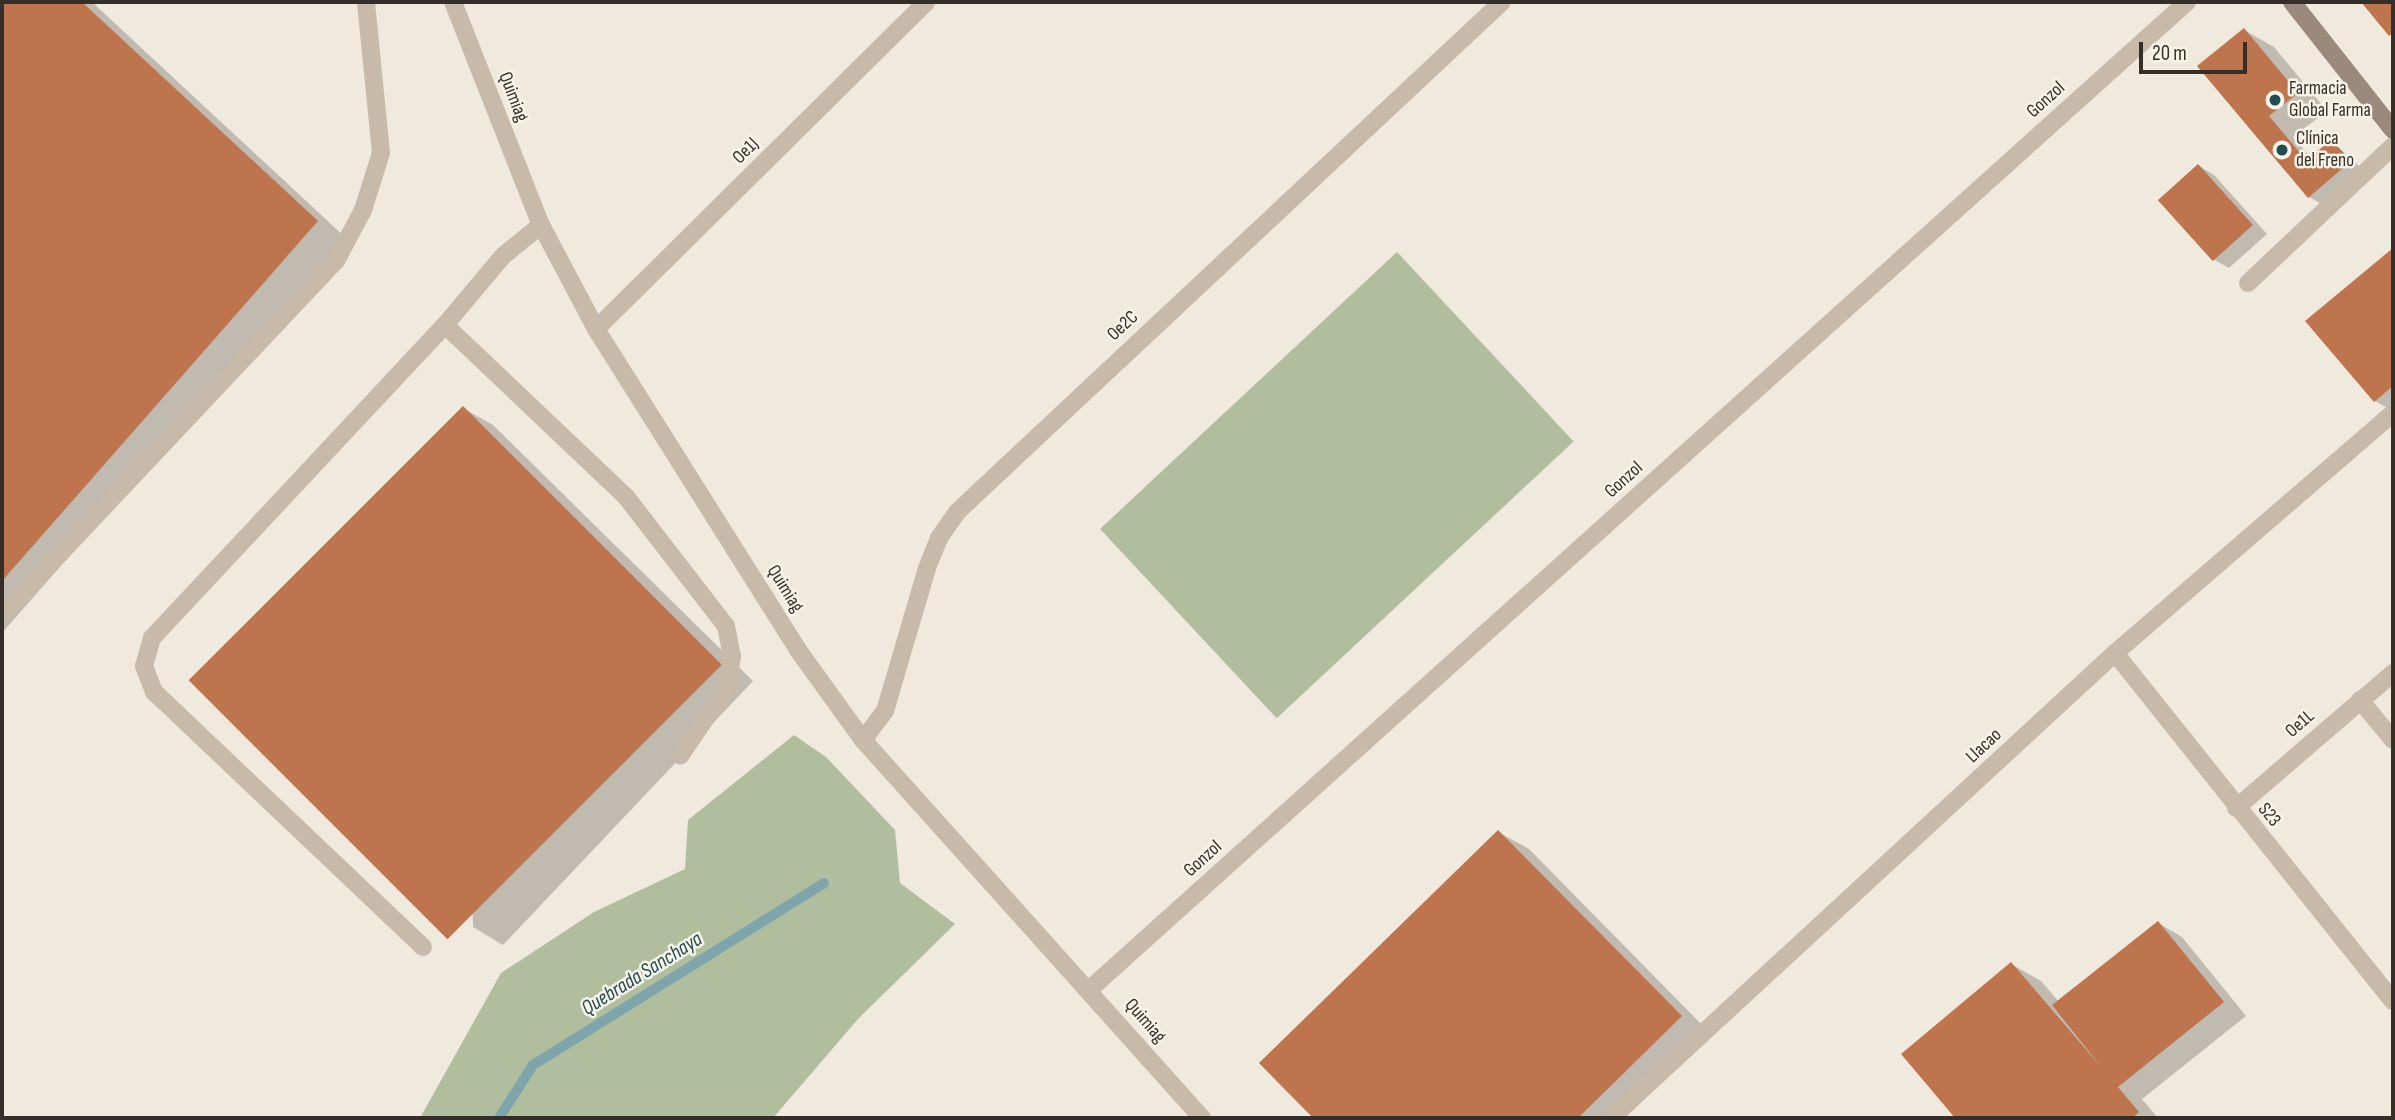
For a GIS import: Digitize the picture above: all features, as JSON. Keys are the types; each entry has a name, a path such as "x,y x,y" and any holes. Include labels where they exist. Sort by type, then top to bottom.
{"main road":[{"path":"2292,2 2393,130"}],"street":[{"path":"2,615 336,261 363,210 381,153 366,2"},
{"name":"Quimiag","path":"453,2 541,225 596,329 798,650 863,740 1090,989 1202,1118"},
{"name":"Oe1J","path":"596,329 926,2"},
{"name":"Oe2C","path":"863,740 885,711 928,568 939,538 957,512 1502,2"},
{"name":"Gonzol","path":"1090,989 2186,2"},
{"path":"2248,283 2393,146"},
{"path":"423,947 154,692 144,666 152,638 445,325 503,256 541,225"},
{"path":"445,325 627,498 726,626 732,656 727,687 680,756"},
{"name":"Llacao","path":"1611,1118 2115,653 2393,414"},
{"name":"S23","path":"2115,653 2236,808 2393,1001"},
{"name":"Oe1L","path":"2236,808 2393,673"},
{"path":"2360,700 2393,740"}],"green space":[{"path":"1397,252 1574,441 1277,718 1100,529"},
{"path":"794,735 826,757 895,830 900,883 955,924 858,1019 773,1118 420,1118 501,973 594,912 685,869 688,820"}],"building":[{"path":"2,2 82,2 318,221 2,581"},
{"path":"2361,2 2393,2 2393,32 2389,36"},
{"path":"2244,28 2298,93 2269,116 2307,161 2331,139 2351,161 2308,198 2197,66"},
{"path":"2198,164 2253,225 2213,261 2158,200"},
{"path":"2393,248 2393,386 2374,402 2305,321"},
{"path":"463,406 722,665 447,939 189,680"},
{"path":"1498,830 1682,1016 1578,1118 1313,1118 1259,1063"},
{"path":"2158,921 2224,1002 2118,1087 2139,1112 2132,1118 1955,1118 1901,1054 2011,962 2102,1068 2052,1005"}],"waterway":[{"name":"Quebrada Sanchaya","path":"499,1118 533,1065 824,883"}],"place":[{"name":"Farmacia Global Farma","path":"2275,100"},
{"name":"Clínica del Freno","path":"2282,150"}]}
